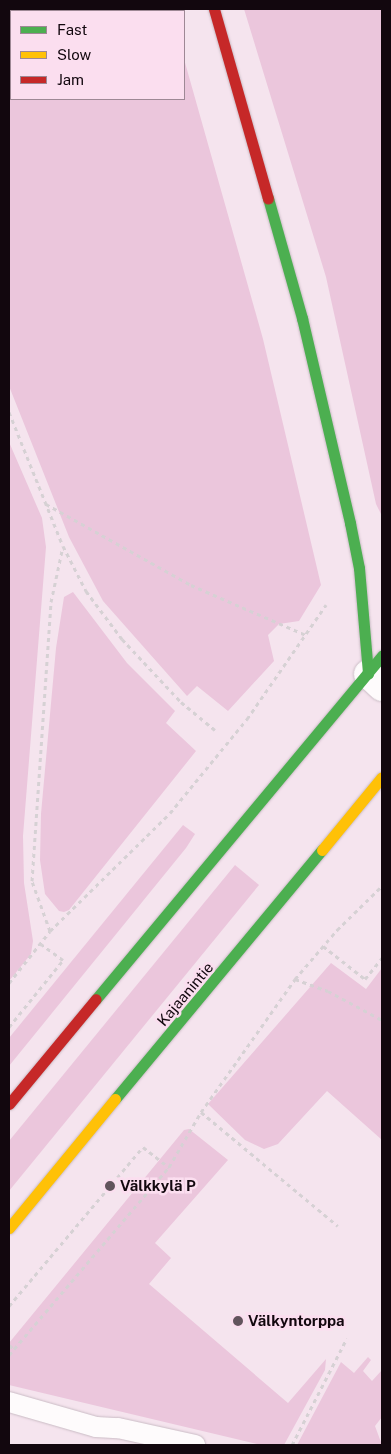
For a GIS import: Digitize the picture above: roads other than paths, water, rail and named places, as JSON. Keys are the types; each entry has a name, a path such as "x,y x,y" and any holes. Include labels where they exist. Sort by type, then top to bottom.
{"main road":[{"path":"9,1104 377,672 359,568 302,318 214,9"},
{"name":"Kajaanintie","path":"9,1228 382,777"}],"lane":[{"path":"9,1402 96,1427 118,1428 194,1445"}],"place":[{"name":"Välkkylä P","path":"110,1186"},
{"name":"Välkyntorppa","path":"238,1321"}]}
